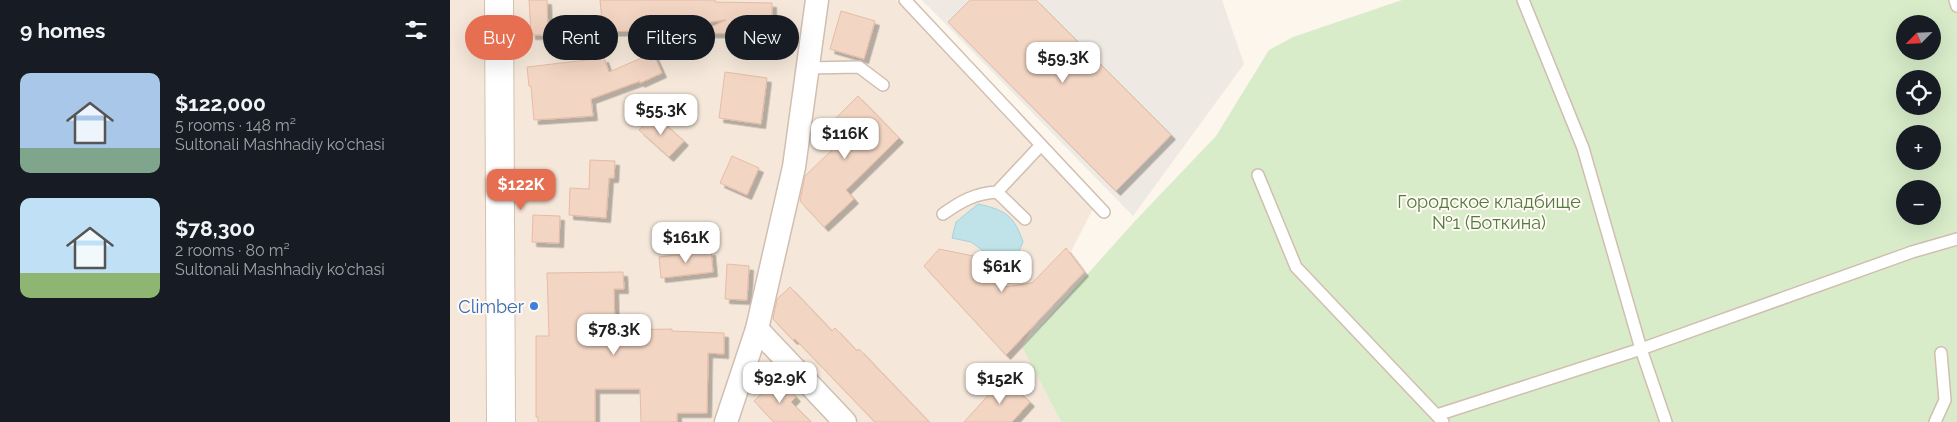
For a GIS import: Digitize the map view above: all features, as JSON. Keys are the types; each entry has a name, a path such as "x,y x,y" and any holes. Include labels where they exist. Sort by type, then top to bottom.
{"street":[{"path":"485,422 486,0"},
{"path":"499,0 501,422"},
{"path":"726,422 757,329 794,167 817,0"},
{"path":"757,329 845,422"}],"lane":[{"path":"905,0 1104,212"},
{"path":"1523,0 1583,148 1641,349 1666,422"},
{"path":"1955,0 1957,6"},
{"path":"807,68 858,67 883,85"},
{"path":"943,214 971,197 997,192 1041,145"},
{"path":"1258,175 1296,267 1440,419 1912,252 1957,239"},
{"path":"997,192 1025,219"},
{"path":"1935,422 1945,400 1941,353"}],"shaded area":[{"path":"450,0 896,0 1096,203 1022,347 1061,422 450,422"},
{"path":"922,0 1222,0 1244,64 1133,216"}],"green space":[{"name":"Городское кладбище №1 (Боткина)","path":"1402,0 1957,0 1957,422 1061,422 1022,347 1135,221 1216,136 1269,50 1293,37"}],"water":[{"path":"978,204 1002,212 1012,220 1023,242 1017,256 989,255 971,242 952,238 956,222"}],"building":[{"path":"529,0 547,0 547,15 543,15 543,35 533,35 533,15 530,15"},
{"path":"600,0 715,0 715,2 772,3 772,15 725,15 725,20 715,21 715,15 628,15 628,31 618,32 618,15 601,15"},
{"path":"970,0 1036,0 1171,135 1116,191 948,22"},
{"path":"841,11 875,21 864,59 830,49"},
{"path":"725,20 725,33 715,33 715,25"},
{"path":"587,60 605,60 609,72 637,60 656,60 662,73 640,83 640,81 591,99 593,116 534,120 527,67"},
{"path":"725,72 767,78 761,124 719,118"},
{"path":"858,96 899,138 846,190 854,199 824,227 800,201 805,176 833,149 819,135"},
{"path":"654,114 684,141 669,157 639,130"},
{"path":"732,156 759,168 747,195 720,183"},
{"path":"590,160 615,161 614,178 609,178 606,218 569,215 570,188 589,189"},
{"path":"533,215 560,216 559,243 532,242"},
{"path":"1066,248 1084,272 1006,355 924,266 939,249 983,258 1005,287 1032,283"},
{"path":"711,251 713,272 661,278 659,257"},
{"path":"727,264 749,266 747,300 725,299"},
{"path":"623,272 624,289 614,289 615,330 672,329 672,331 724,333 724,354 708,353 707,413 677,413 677,422 641,422 640,389 595,389 595,422 538,422 538,417 536,417 536,336 549,336 547,273"},
{"path":"790,287 832,331 835,328 857,351 859,349 929,422 875,422 795,339 793,340 773,319 777,299"},
{"path":"777,378 796,397 791,402 811,422 774,422 754,401"},
{"path":"1004,378 1030,402 1012,422 964,422"}],"place":[{"name":"Climber","path":"534,306"}]}
